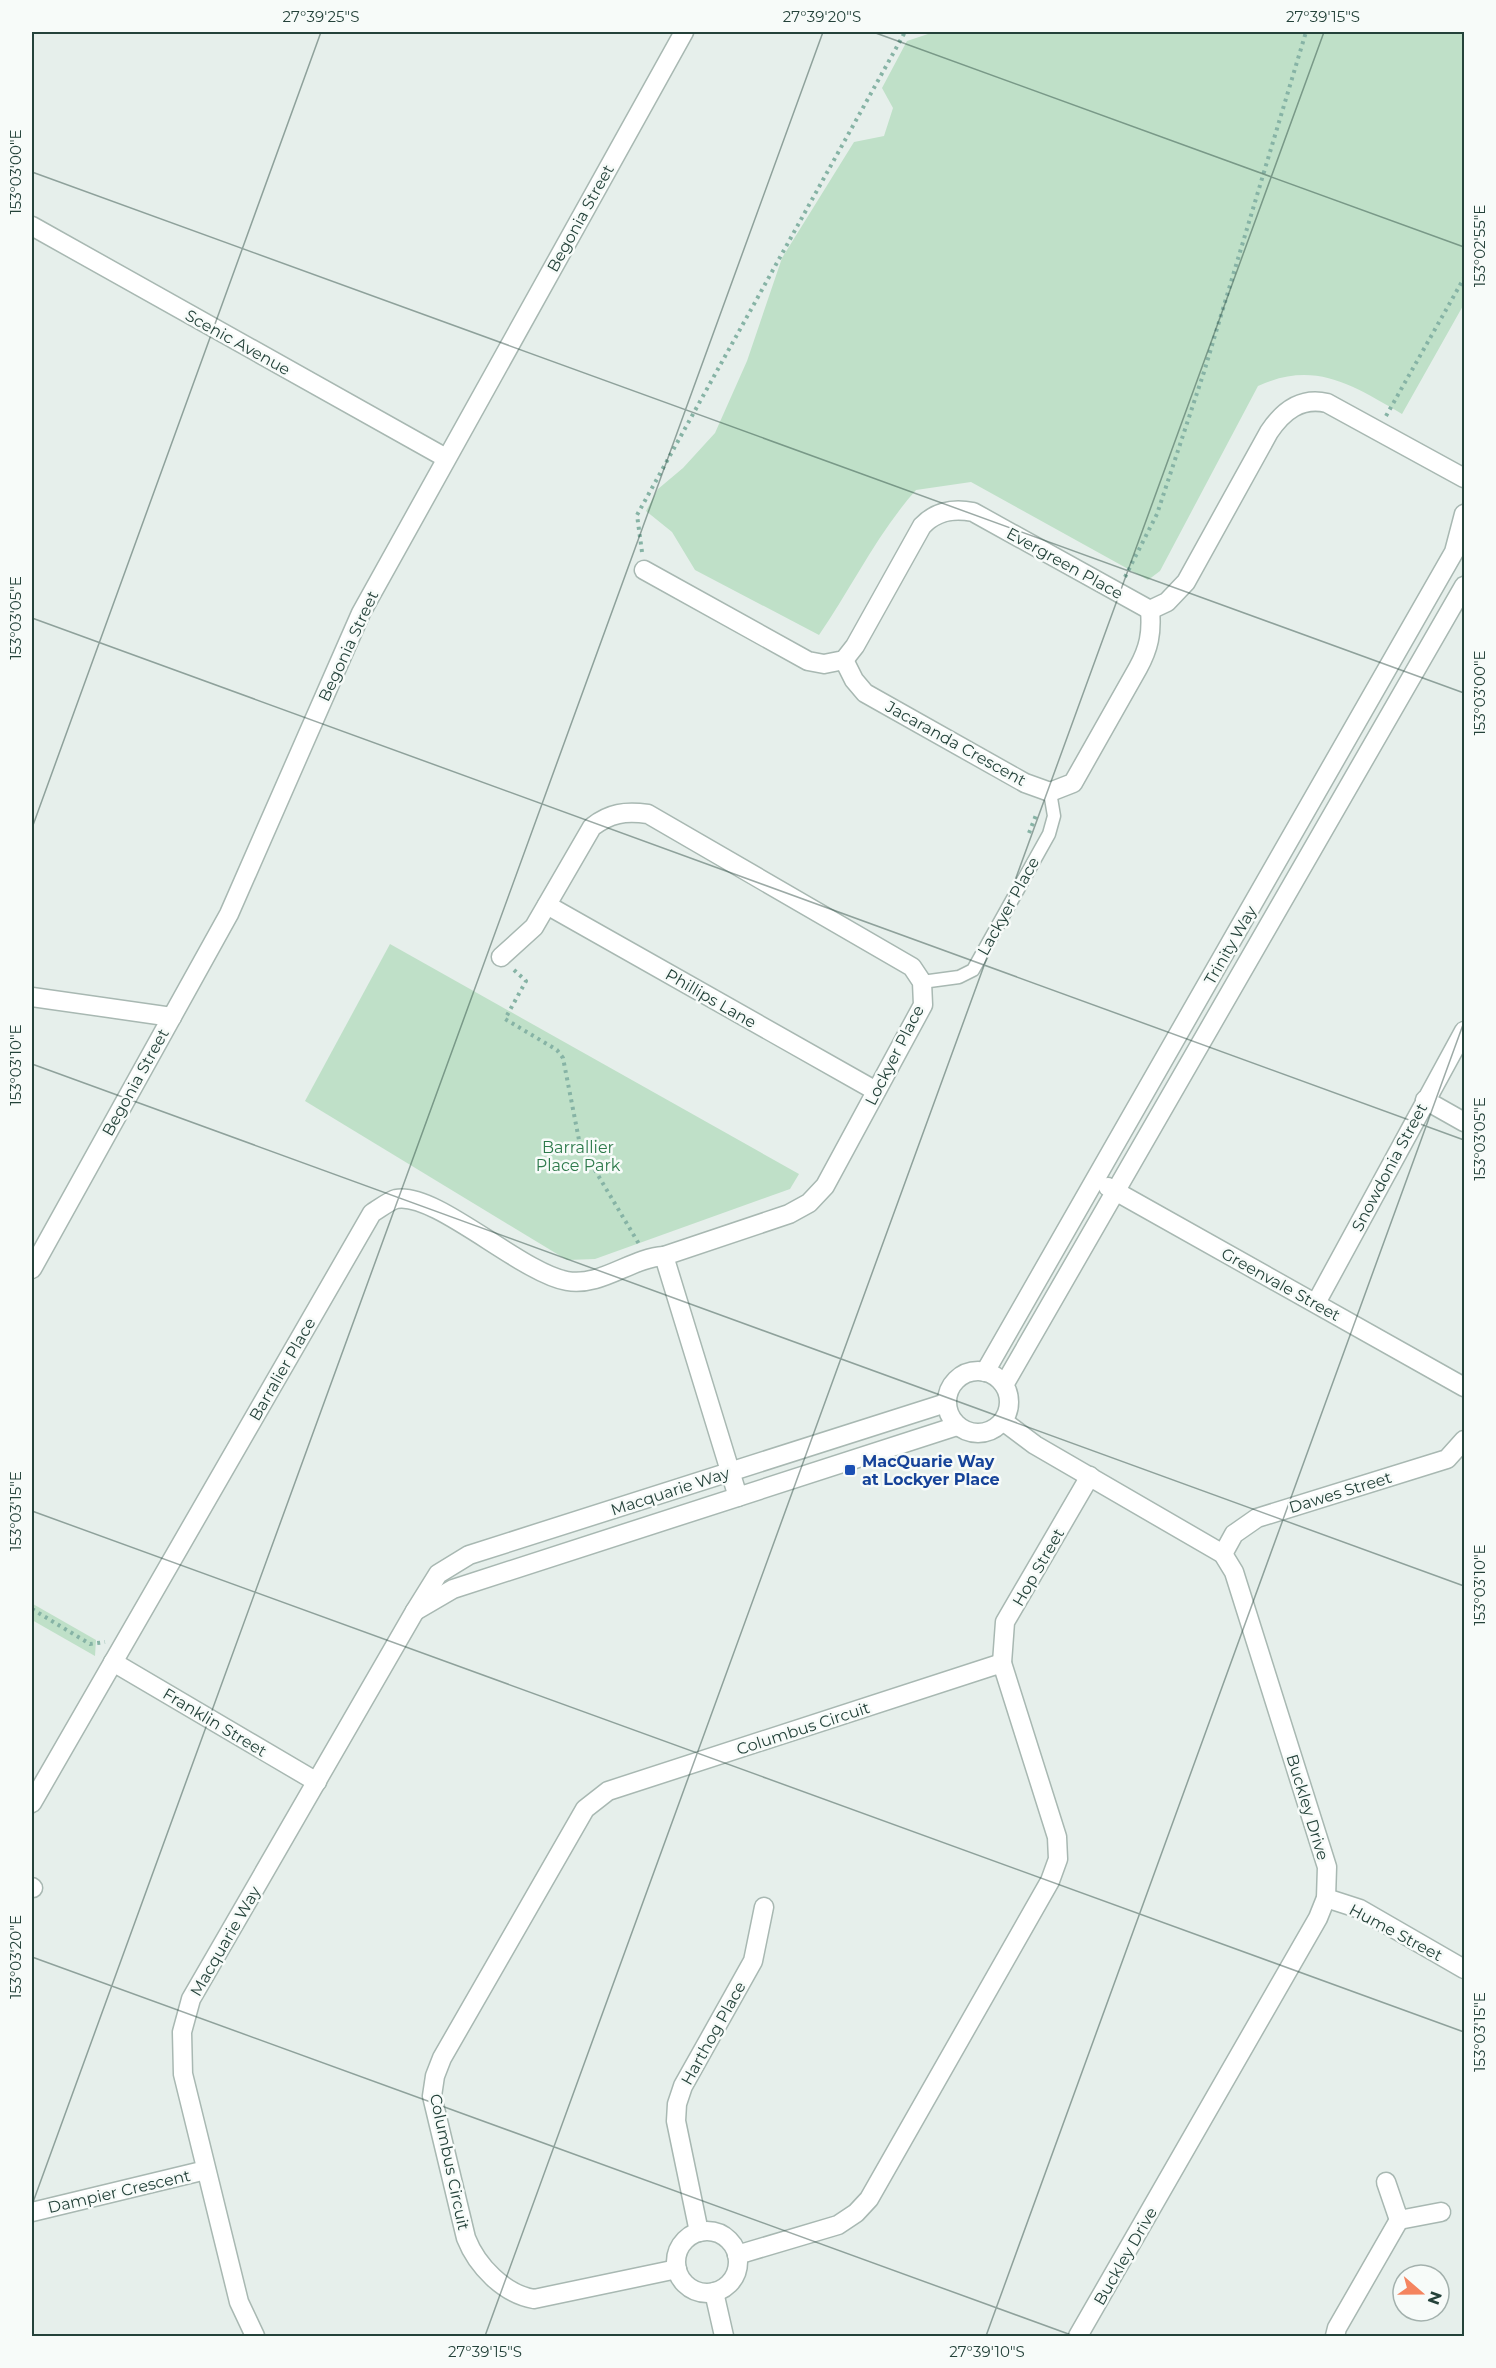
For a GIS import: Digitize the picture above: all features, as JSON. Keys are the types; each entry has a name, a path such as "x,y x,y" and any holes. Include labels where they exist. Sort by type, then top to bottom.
{"street":[{"name":"Begonia Street","path":"32,1269 229,914 361,613 684,32"},
{"name":"Scenic Avenue","path":"32,226 446,458"},
{"path":"1050,792 1073,783 1147,652 1152,633 1150,610 1167,602 1186,582 1269,432 1286,411 1314,400 1327,404 1464,478"},
{"name":"Evergreen Place","path":"844,660 855,646 922,526 932,516 956,509 973,512 1150,610"},
{"name":"Trinity Way","path":"985,1372 1097,1180 1454,552 1464,514"},
{"path":"644,570 808,661 824,664 844,660"},
{"name":"Trinity Way","path":"1004,1385 1464,586"},
{"name":"Jacaranda Crescent","path":"844,660 866,693 1025,783 1050,792"},
{"name":"Lockyer Place","path":"501,957 534,927 592,827 605,817 626,811 648,814 912,967 922,982 923,1005 825,1186 809,1203 789,1214 655,1257"},
{"name":"Phillips Lane","path":"547,904 876,1091"},
{"path":"32,997 171,1017"},
{"name":"Snowdonia Street","path":"1316,1303 1464,1031"},
{"path":"1425,1100 1464,1122"},
{"name":"Greenvale Street","path":"1097,1180 1116,1193 1316,1303 1464,1388"},
{"name":"Barralier Place","path":"32,1803 372,1213 396,1199 424,1203 546,1275 569,1282 592,1280 655,1257"},
{"path":"655,1257 738,1497"},
{"path":"971,1372 985,1372 996,1376 1004,1385 1009,1403 1003,1421 990,1431 981,1434 964,1431 949,1415 946,1403 949,1389 958,1378 971,1372"},
{"name":"Macquarie Way","path":"255,2337 238,2302 183,2074 182,2032 191,1998 438,1574 469,1555 946,1403"},
{"path":"1003,1421 1035,1445 1223,1554"},
{"name":"Macquarie Way","path":"415,1611 453,1589 957,1426"},
{"name":"Dawes Street","path":"1223,1554 1234,1534 1257,1518 1447,1459 1464,1440"},
{"name":"Hop Street","path":"1002,1663 1005,1623 1090,1476"},
{"name":"Buckley Drive","path":"1078,2337 1318,1918 1326,1898 1327,1867 1234,1572 1223,1554"},
{"name":"Franklin Street","path":"117,1656 317,1782"},
{"path":"737,2255 838,2225 856,2213 869,2199 1050,1881 1058,1859 1057,1838 1002,1663"},
{"name":"Columbus Circuit","path":"677,2269 534,2299 519,2297 507,2289 473,2254 466,2238 432,2096 435,2076 442,2058 585,1809 596,1798 608,1791 1002,1663"},
{"name":"Hume Street","path":"1326,1898 1360,1909 1464,1969"},
{"name":"Harthog Place","path":"699,2232 676,2121 677,2104 683,2086 753,1961 764,1907"},
{"name":"Dampier Crescent","path":"32,2212 206,2170"},
{"path":"1386,2182 1400,2220"},
{"path":"1335,2337 1337,2328 1400,2220 1441,2212"},
{"path":"699,2232 719,2233 733,2246 737,2255 735,2274 723,2288 714,2292 695,2290 681,2278 677,2269 678,2250 690,2235 699,2232"},
{"path":"714,2292 724,2337"}],"lane":[{"name":"Lackyer Place","path":"922,982 959,977 973,970 1049,834 1054,816 1050,792"}],"path":[{"path":"644,570 637,515 905,32"},
{"path":"1117,593 1157,514 1208,361 1306,32"},
{"path":"1377,432 1464,278"},
{"path":"1025,843 1038,810 1050,792"},
{"path":"501,957 526,981 505,1020 556,1050 563,1058 580,1145 655,1257"},
{"path":"32,1609 90,1644 106,1642 117,1656"}],"green space":[{"path":"934,32 1464,32 1464,304 1402,414 1333,379 1298,375 1258,386 1160,571 1148,580 971,482 916,490 889,524 819,635 695,570 672,532 646,511 658,489 683,468 715,433 747,361 782,258 854,142 884,136 893,108 882,88 907,41"},
{"name":"Barrallier Place Park","path":"390,944 799,1174 790,1189 595,1259 567,1260 305,1101"},
{"path":"33,1589 33,1604 96,1640 95,1656 32,1620"}],"place":[{"name":"MacQuarie Way at Lockyer Place","path":"850,1470"}]}
